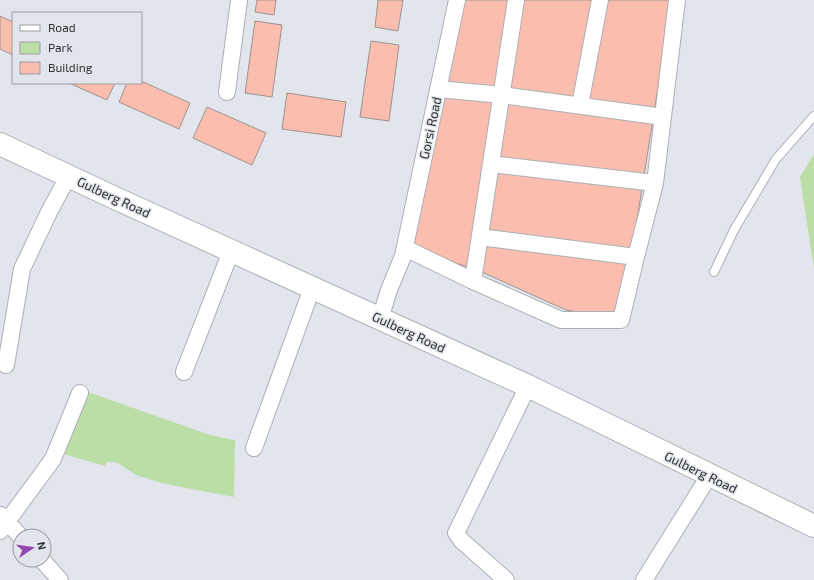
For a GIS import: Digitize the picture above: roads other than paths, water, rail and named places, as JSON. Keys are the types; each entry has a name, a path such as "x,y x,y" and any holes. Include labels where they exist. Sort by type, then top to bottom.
{"street":[{"path":"227,92 239,0"},
{"name":"Gorsi Road","path":"380,319 389,290 404,252 457,0"},
{"path":"473,281 516,0"},
{"path":"580,105 600,0"},
{"path":"404,252 561,320 621,320 655,183 677,0"},
{"path":"438,89 502,95 663,117"},
{"name":"Gulberg Road","path":"0,144 528,386 709,476 814,526"},
{"path":"491,164 655,183"},
{"path":"6,365 22,269 68,175"},
{"path":"480,237 636,258"},
{"path":"184,372 231,251"},
{"path":"254,448 312,288"},
{"path":"506,580 462,541 456,533 528,386"},
{"path":"12,530 2,522 53,459 80,393"},
{"path":"644,580 709,476"},
{"path":"49,568 60,580"}],"lane":[{"path":"714,272 734,230 776,160 814,116"}]}
